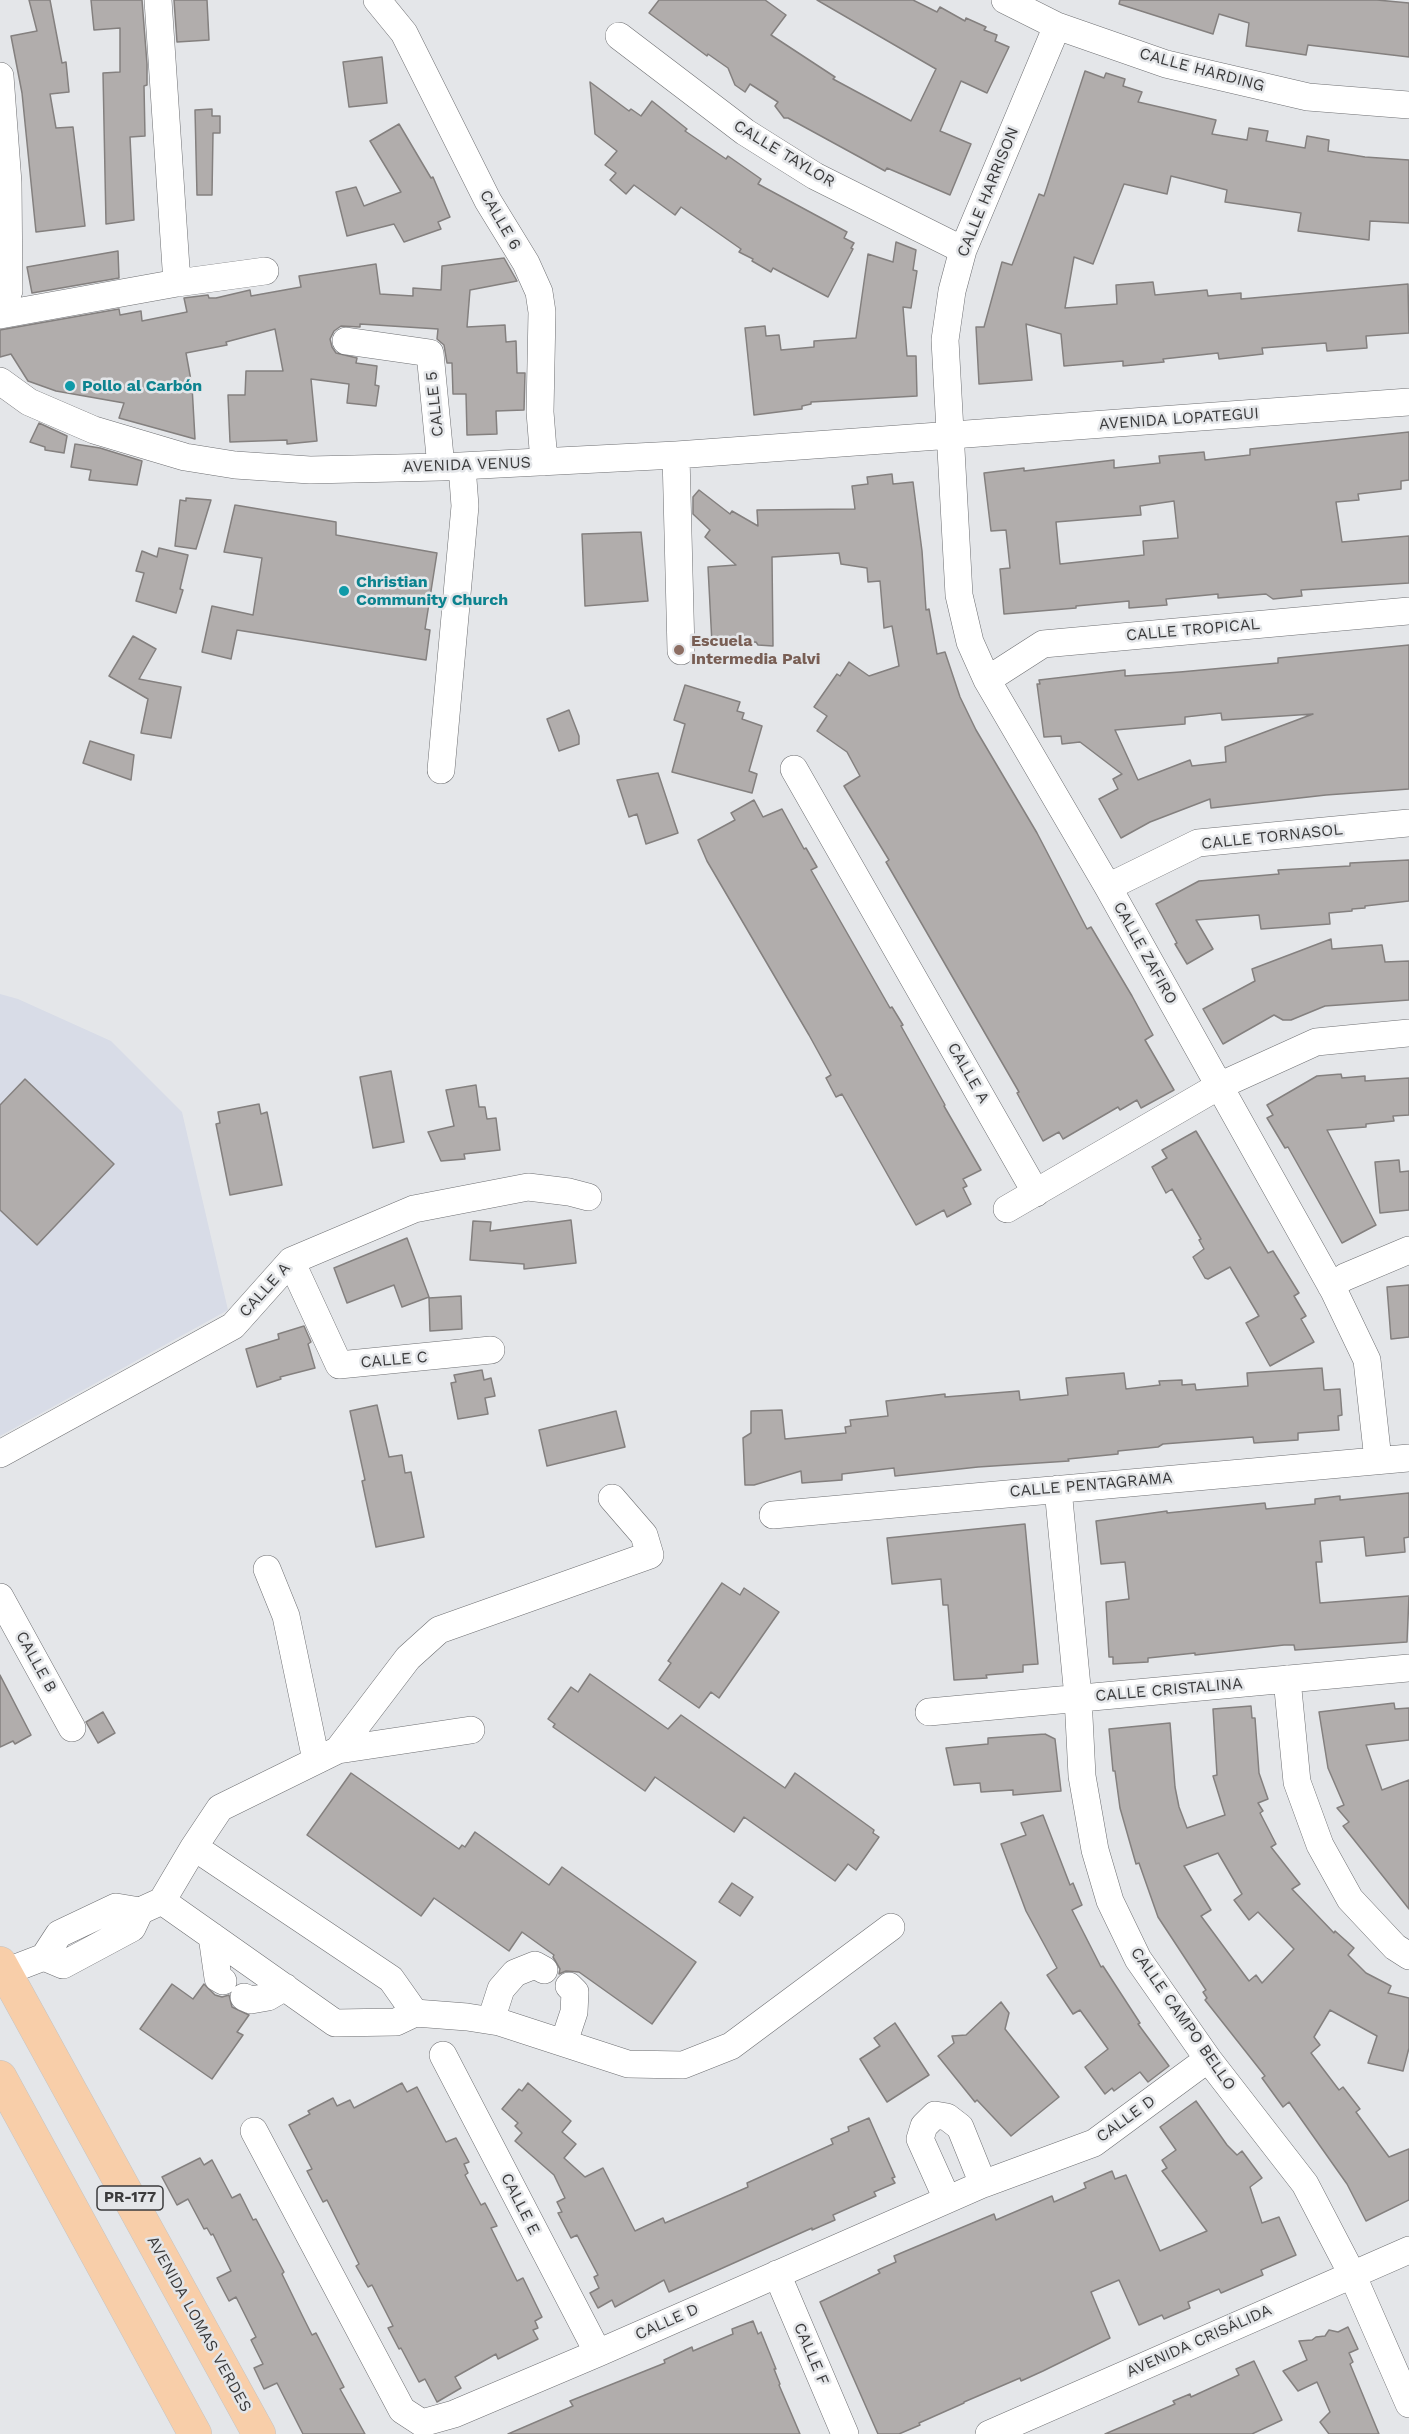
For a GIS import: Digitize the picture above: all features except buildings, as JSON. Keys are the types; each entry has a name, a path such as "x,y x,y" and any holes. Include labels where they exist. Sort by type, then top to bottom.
{"main road":[{"name":"AVENIDA LOMAS VERDES","path":"3,1967 259,2434"},
{"name":"PR-177","path":"0,2078 195,2434"}],"street":[{"path":"158,0 177,283"},
{"name":"CALLE 6","path":"377,0 404,33 488,201 526,264 539,292 542,312 540,412 544,462"},
{"name":"CALLE HARDING","path":"1005,0 1057,26 1166,64 1308,97 1409,105"},
{"name":"CALLE HARRISON","path":"949,436 945,340 952,291 963,250 1057,26"},
{"name":"CALLE TAYLOR","path":"620,36 744,132 815,176 963,250"},
{"path":"0,76 8,183 9,291 0,308"},
{"path":"0,315 177,283 265,271"},
{"name":"CALLE 5","path":"346,341 429,353 452,466"},
{"name":"AVENIDA VENUS","path":"0,381 29,402 94,430 185,457 235,465 310,470 452,466 676,455 949,436"},
{"name":"AVENIDA LOPATEGUI","path":"949,436 1409,402"},
{"name":"CALLE ZAFIRO","path":"949,436 958,595 970,642 987,680 1108,887 1331,1286 1367,1360 1378,1460"},
{"path":"676,455 681,651"},
{"path":"441,770 465,506 452,466"},
{"name":"CALLE TROPICAL","path":"987,680 1043,644 1409,611"},
{"name":"CALLE A","path":"794,769 1036,1193"},
{"name":"CALLE TORNASOL","path":"1108,887 1198,843 1409,822"},
{"path":"1007,1209 1219,1086 1316,1042 1409,1033"},
{"name":"CALLE A","path":"0,1454 233,1326 291,1261 414,1209 528,1186 588,1197"},
{"path":"1331,1286 1345,1277 1409,1250"},
{"name":"CALLE C","path":"291,1261 339,1365 491,1350"},
{"name":"CALLE PENTAGRAMA","path":"773,1515 1409,1458"},
{"name":"CALLE CAMPO BELLO","path":"1058,1489 1078,1698 1082,1776 1095,1850 1110,1901 1138,1959 1208,2059 1305,2184 1352,2274 1409,2404"},
{"path":"327,1755 408,1658 439,1630 650,1556 644,1534 612,1498"},
{"path":"267,1569 286,1616 327,1755"},
{"name":"CALLE B","path":"0,1597 72,1728"},
{"name":"CALLE CRISTALINA","path":"929,1712 1409,1668"},
{"path":"1287,1679 1298,1782 1320,1845 1350,1899 1395,1947 1409,1956"},
{"path":"3,1967 44,1957 63,1965 132,1928 151,1906 220,1808 327,1755 471,1730"},
{"path":"194,1847 391,1978 415,2013"},
{"path":"151,1906 212,1936 335,2023 396,2022 415,2013 491,2020 628,2064 683,2065 731,2046 891,1927"},
{"path":"212,1936 218,1978 251,2000 268,1997 285,1987"},
{"path":"491,2020 501,1989 514,1973 535,1965 544,1970"},
{"path":"564,2042 574,2012 575,1992 569,1986"},
{"name":"CALLE E","path":"443,2055 598,2353"},
{"name":"CALLE D","path":"254,2131 402,2410 422,2423 454,2414 598,2353 946,2199 1094,2143 1208,2059"},
{"path":"946,2199 920,2139 924,2126 935,2115 947,2117 960,2127 983,2184"},
{"name":"AVENIDA CRISÁLIDA","path":"989,2434 1409,2250"},
{"name":"CALLE F","path":"777,2274 845,2434"}],"shaded area":[{"path":"0,994 18,999 111,1041 182,1112 228,1310 0,1436"}],"place":[{"name":"Pollo al Carbón","path":"70,386"},
{"name":"Christian Community Church","path":"344,591"},
{"name":"Escuela Intermedia Palvi","path":"679,650"}]}
